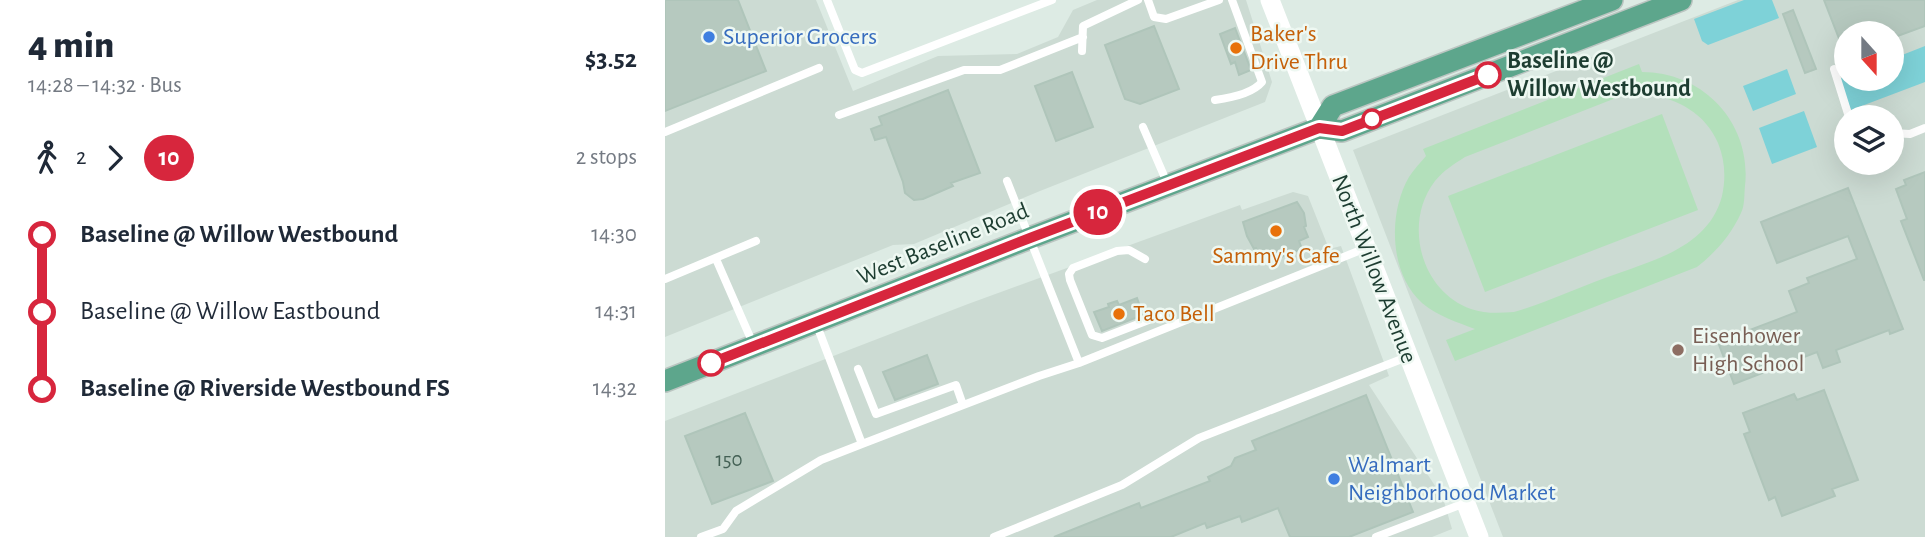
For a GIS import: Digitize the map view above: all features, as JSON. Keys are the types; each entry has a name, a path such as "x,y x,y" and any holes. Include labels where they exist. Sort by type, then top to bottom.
{"main road":[{"name":"West Baseline Road","path":"1319,128 1333,106 1612,0"},
{"name":"West Baseline Road","path":"665,381 1319,128 1342,131 1681,0"}],"street":[{"name":"North Willow Avenue","path":"1270,0 1479,537"}],"lane":[{"path":"827,0 855,70 862,73 1052,0"},
{"path":"1081,51 1083,26 1138,0"},
{"path":"1148,0 1154,17 1166,19 1219,0"},
{"path":"1215,100 1230,98 1258,87 1262,82 1232,0"},
{"path":"839,115 964,70 1000,70 1083,37"},
{"path":"665,132 819,68"},
{"path":"1143,127 1168,185"},
{"path":"1904,134 1925,128"},
{"path":"1007,181 1079,363"},
{"path":"665,279 756,241"},
{"path":"701,537 723,528 736,510 821,460 1079,363 1366,248"},
{"path":"1145,259 1129,250 1117,251 1073,268 1069,274 1070,280 1092,335 1102,338 1159,316"},
{"path":"716,259 754,346"},
{"path":"815,323 862,444"},
{"path":"994,537 1122,485 1199,439 1408,357"},
{"path":"858,369 876,414 956,385 963,405"},
{"path":"1376,537 1465,503"}],"shaded area":[{"path":"665,0 816,0 853,91 938,56 1017,54 1058,37 1073,10 1097,0 1246,0 1272,82 1265,102 914,244 893,245 665,337"},
{"name":"Eisenhower High School","path":"1738,0 1925,0 1925,537 1503,537 1353,150"},
{"path":"1293,192 1308,196 1329,249 1341,246 1389,376 1369,385 1443,498 1452,529 1432,537 665,537 665,421 968,304 1240,205 1242,210"}],"green space":[{"path":"1639,64 1642,72 1665,74 1704,92 1732,123 1741,142 1745,163 1744,203 1728,236 1697,267 1455,361 1446,340 1475,329 1441,315 1422,303 1403,276 1395,242 1395,225 1402,192 1411,174 1426,156 1423,149","holes":["1647,94 1689,109 1706,123 1718,143 1723,162 1722,196 1715,214 1704,229 1691,241 1658,259 1514,312 1498,313 1471,309 1453,300 1439,287 1422,254 1419,235 1425,198 1445,171 1465,157 1621,96"]},
{"path":"1662,114 1698,210 1485,292 1448,196"}],"water":[{"path":"1744,0 1772,0 1779,18 1708,45 1702,41 1694,19"},
{"path":"1925,46 1925,82 1904,90 1904,54"},
{"path":"1787,69 1796,94 1753,111 1743,86"},
{"path":"1844,91 1901,91 1864,105 1849,105"},
{"path":"1804,111 1817,147 1772,164 1759,128"}],"building":[{"name":"Superior Grocers","path":"665,0 738,0 766,71 665,111"},
{"path":"1824,0 1925,0 1925,26 1904,34 1904,21 1834,21 1834,26"},
{"path":"1793,10 1816,69 1805,73 1783,14"},
{"path":"1154,26 1179,89 1140,104 1125,99 1105,45"},
{"name":"Baker's Drive Thru","path":"1235,28 1251,70 1239,75 1235,62 1231,64 1220,34"},
{"path":"1072,72 1093,127 1056,141 1035,86"},
{"path":"948,90 980,173 951,183 953,186 923,199 914,200 905,193 886,137 875,140 871,129 882,125 879,117"},
{"path":"1925,172 1924,280 1901,221 1907,219 1896,189 1906,185 1904,180"},
{"path":"1848,188 1903,329 1890,334 1889,330 1836,350 1840,362 1823,368 1817,352 1734,384 1718,342 1797,312 1789,291 1809,283 1807,278 1857,259 1848,236 1777,263 1761,222"},
{"name":"Sammy's Cafe","path":"1297,202 1304,213 1304,227 1308,237 1299,241 1302,249 1263,264 1247,236 1243,222"},
{"name":"Taco Bell","path":"1137,298 1143,315 1102,331 1094,312 1117,301 1119,305"},
{"path":"927,355 938,384 895,400 883,372"},
{"path":"1824,390 1858,480 1832,489 1835,496 1782,516 1775,497 1769,500 1744,434 1750,432 1743,413 1794,394 1797,400"},
{"name":"Walmart Neighborhood Market","path":"1366,395 1413,512 1349,537 1290,537 1278,508 1242,522 1240,516 1207,528 1205,523 1171,537 1054,537 1139,503 1141,508 1210,481 1208,477 1231,466 1235,458 1256,450 1252,441"},
{"path":"745,413 773,481 712,504 685,436"}],"bus line":[{"name":"10","path":"711,363 1319,128 1342,131 1488,75"}],"place":[{"name":"Superior Grocers","path":"709,37"},
{"name":"Baker's Drive Thru","path":"1236,48"},
{"name":"Baseline @ Willow Westbound","path":"1488,75"},
{"name":"Sammy's Cafe","path":"1276,231"},
{"name":"Taco Bell","path":"1119,314"},
{"name":"Eisenhower High School","path":"1678,350"},
{"name":"Walmart Neighborhood Market","path":"1334,479"}]}
